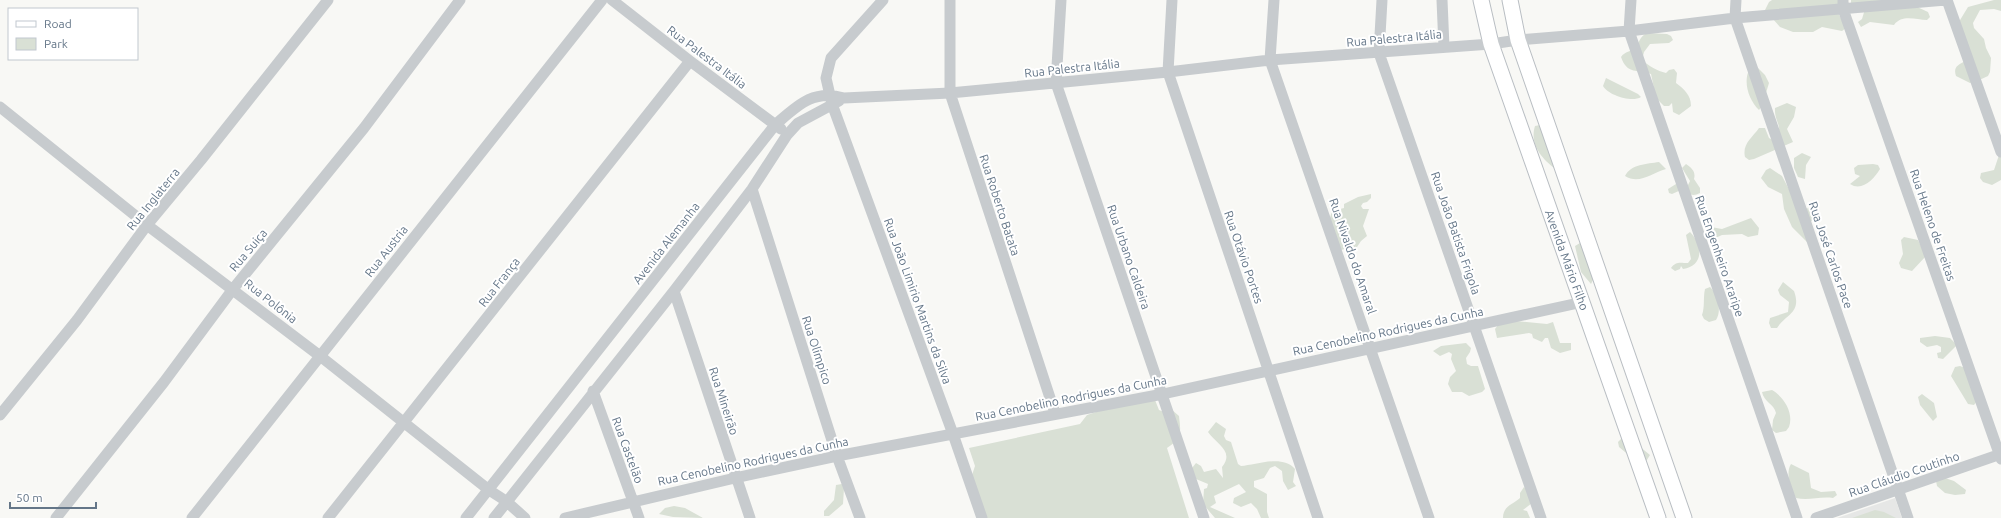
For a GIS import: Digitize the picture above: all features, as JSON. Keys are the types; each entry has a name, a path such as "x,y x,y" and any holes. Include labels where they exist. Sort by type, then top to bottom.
{"main road":[{"name":"Avenida Mário Filho","path":"1481,0 1490,44 1583,302 1658,518"},
{"name":"Avenida Mário Filho","path":"1510,0 1518,40 1684,518"}],"street":[{"name":"Rua Inglaterra","path":"0,415 77,320 147,225 294,45 328,0"},
{"name":"Rua Suiça","path":"56,518 164,382 233,289 364,128 460,0"},
{"name":"Rua Austria","path":"192,518 602,0"},
{"name":"Rua Palestra Itália","path":"612,0 787,135"},
{"path":"494,518 593,391 674,291 752,189 787,135 798,123 831,99 826,78 831,58 883,0"},
{"name":"Rua Roberto Batata","path":"950,0 950,93 1055,413"},
{"name":"Rua Urbano Caldeira","path":"1061,0 1056,83 1204,518"},
{"name":"Rua Otávio Portes","path":"1172,0 1168,72 1318,518"},
{"name":"Rua Nivaldo do Amaral","path":"1274,0 1270,60 1429,518"},
{"name":"Rua João Batista Frigola","path":"1382,0 1379,53 1541,518"},
{"path":"1442,0 1444,48"},
{"name":"Rua Engenheiro Araripe","path":"1631,0 1629,31 1797,518"},
{"name":"Rua José Carlos Pace","path":"1736,0 1735,18 1908,518"},
{"name":"Rua Palestra Itália","path":"831,99 950,93 1168,72 1270,60 1444,48 1629,31 1843,5 1947,0"},
{"path":"1947,0 2001,152"},
{"name":"Rua Heleno de Freitas","path":"1843,5 2001,456"},
{"name":"Rua França","path":"328,518 690,61"},
{"name":"Avenida Alemanha","path":"466,518 775,125 796,107 817,96 831,99"},
{"name":"Rua João Limirio Martins da Silva","path":"831,99 982,518"},
{"name":"Rua Polônia","path":"0,107 147,225 320,356 489,490 506,501 525,518"},
{"name":"Rua Olímpico","path":"752,189 837,456 860,518"},
{"name":"Rua Mineirão","path":"674,291 735,478 750,518"},
{"name":"Rua Cenobelino Rodrigues da Cunha","path":"565,518 633,501 837,456 1055,413 1162,394 1583,302"},
{"name":"Rua Castelão","path":"593,391 639,518"},
{"name":"Rua Cláudio Coutinho","path":"1816,518 2001,456"}],"shaded area":[{"path":"1895,498 1902,518 1837,518"}],"green space":[{"path":"1772,0 1839,0 1837,11 1846,28 1842,31 1822,27 1813,32 1793,32 1780,27 1765,10 1769,2"},
{"path":"1851,0 1902,0 1928,12 1930,17 1927,20 1909,18 1901,20 1894,25 1870,22 1861,27 1858,22 1862,19 1865,9 1851,4"},
{"path":"1994,0 2001,0 2001,11 1994,9 1980,10 1973,23 1974,28 1984,39 1986,48 1991,58 1990,72 1988,76 1970,83 1956,76 1955,73 1956,68 1965,61 1957,25 1968,7"},
{"path":"1647,33 1667,34 1671,36 1673,40 1669,43 1650,44 1644,52 1642,60 1659,71 1666,73 1669,70 1674,69 1677,73 1676,83 1688,95 1691,102 1691,106 1679,115 1673,112 1672,103 1669,106 1664,106 1656,98 1651,74 1630,69 1623,63 1621,57 1635,48 1641,38"},
{"path":"1758,68 1765,75 1769,83 1762,106 1759,110 1752,101 1747,86 1747,75 1749,70"},
{"path":"1606,78 1638,94 1641,97 1637,99 1626,99 1615,95 1603,86"},
{"path":"1787,103 1796,107 1794,117 1787,129 1793,142 1749,160 1745,157 1744,152 1748,141 1759,128 1765,128 1769,138 1773,140 1779,131 1775,108"},
{"path":"1540,125 1557,170 1542,157 1536,146 1534,139 1535,126"},
{"path":"2001,149 2001,180 1992,185 1983,182 1980,178 1981,173 1994,170"},
{"path":"1802,153 1811,157 1806,165 1805,179 1798,177 1794,168 1794,158"},
{"path":"1659,162 1666,169 1640,179 1625,176 1635,167"},
{"path":"1686,164 1694,172 1694,179 1700,188 1700,193 1693,195 1681,190 1672,194 1669,193 1668,189 1676,184 1688,185 1690,181 1682,168"},
{"path":"1858,165 1878,165 1880,169 1871,180 1859,186 1850,184 1860,176 1855,174 1854,168"},
{"path":"1770,168 1782,176 1791,193 1804,208 1814,209 1817,212 1817,217 1809,223 1807,242 1792,227 1784,209 1782,194 1768,187 1761,178 1766,170"},
{"path":"1371,194 1371,198 1361,206 1363,209 1369,209 1363,226 1367,236 1361,241 1355,250 1348,248 1341,250 1329,221 1332,211 1344,208 1344,204 1358,197"},
{"path":"1751,218 1759,228 1758,235 1748,237 1742,234 1722,235 1713,239 1707,231 1711,227 1722,229"},
{"path":"1690,232 1699,249 1698,259 1695,264 1690,267 1683,269 1681,266 1680,269 1675,271 1671,268 1675,264 1688,263 1691,259 1686,235"},
{"path":"1904,237 1918,240 1926,256 1912,271 1901,268 1899,263 1903,254 1901,240"},
{"path":"1580,243 1583,245 1595,276 1591,284 1581,272 1575,246"},
{"path":"1783,282 1794,291 1796,298 1795,309 1777,328 1771,328 1769,323 1770,318 1788,312 1789,302 1780,295 1778,290"},
{"path":"1710,287 1717,298 1719,312 1716,320 1709,322 1704,319 1702,315 1705,289"},
{"path":"1516,321 1547,324 1553,322 1560,343 1571,343 1571,350 1560,353 1551,348 1548,338 1545,338 1542,342 1533,338 1532,334 1529,333 1497,338 1495,329 1498,325"},
{"path":"1935,336 1950,338 1957,345 1943,359 1938,358 1937,353 1941,352 1941,347 1937,345 1927,347 1920,342 1920,338"},
{"path":"1466,343 1471,348 1466,358 1467,364 1471,366 1478,366 1485,389 1482,392 1469,396 1462,392 1452,392 1448,384 1450,377 1456,371 1451,359 1452,354 1449,352 1440,356 1433,351 1441,346"},
{"path":"1960,366 1965,368 1977,401 1974,405 1968,404 1951,376 1955,367"},
{"path":"1772,390 1784,401 1789,411 1790,422 1786,431 1776,433 1772,430 1773,420 1776,413 1762,392"},
{"path":"1922,394 1934,403 1937,417 1933,421 1920,405 1918,397"},
{"path":"1155,400 1159,410 1164,412 1171,409 1179,416 1180,431 1178,438 1167,448 1189,518 985,518 972,475 975,466 969,448 1080,424 1087,415 1102,410"},
{"path":"1216,422 1226,429 1224,436 1226,440 1231,442 1238,464 1241,466 1277,461 1284,462 1295,469 1293,482 1296,486 1288,490 1283,481 1282,471 1275,466 1270,468 1264,478 1254,481 1254,487 1267,494 1267,512 1269,518 1261,518 1257,509 1251,503 1241,507 1233,503 1234,498 1246,492 1239,484 1214,496 1216,503 1210,507 1235,518 1215,518 1203,504 1204,489 1207,488 1208,484 1196,479 1192,468 1196,463 1201,466 1204,472 1216,469 1223,478 1222,467 1226,456 1225,452 1208,432"},
{"path":"1622,438 1639,446 1650,455 1645,463 1631,457 1619,447 1618,442"},
{"path":"1791,464 1809,473 1811,488 1821,492 1835,491 1837,495 1833,498 1796,498 1792,491 1789,477 1789,468"},
{"path":"1945,478 1954,481 1966,490 1965,494 1955,495 1945,493 1937,486 1936,481"},
{"path":"842,484 844,488 843,504 829,516 824,516 824,511 834,500 836,485"},
{"path":"1524,487 1528,490 1532,503 1523,510 1527,511 1530,518 1503,518 1506,508 1520,498 1520,493"},
{"path":"674,506 685,508 703,518 673,517 659,514 665,508"},
{"path":"1875,510 1884,512 1896,518 1852,518"}]}
